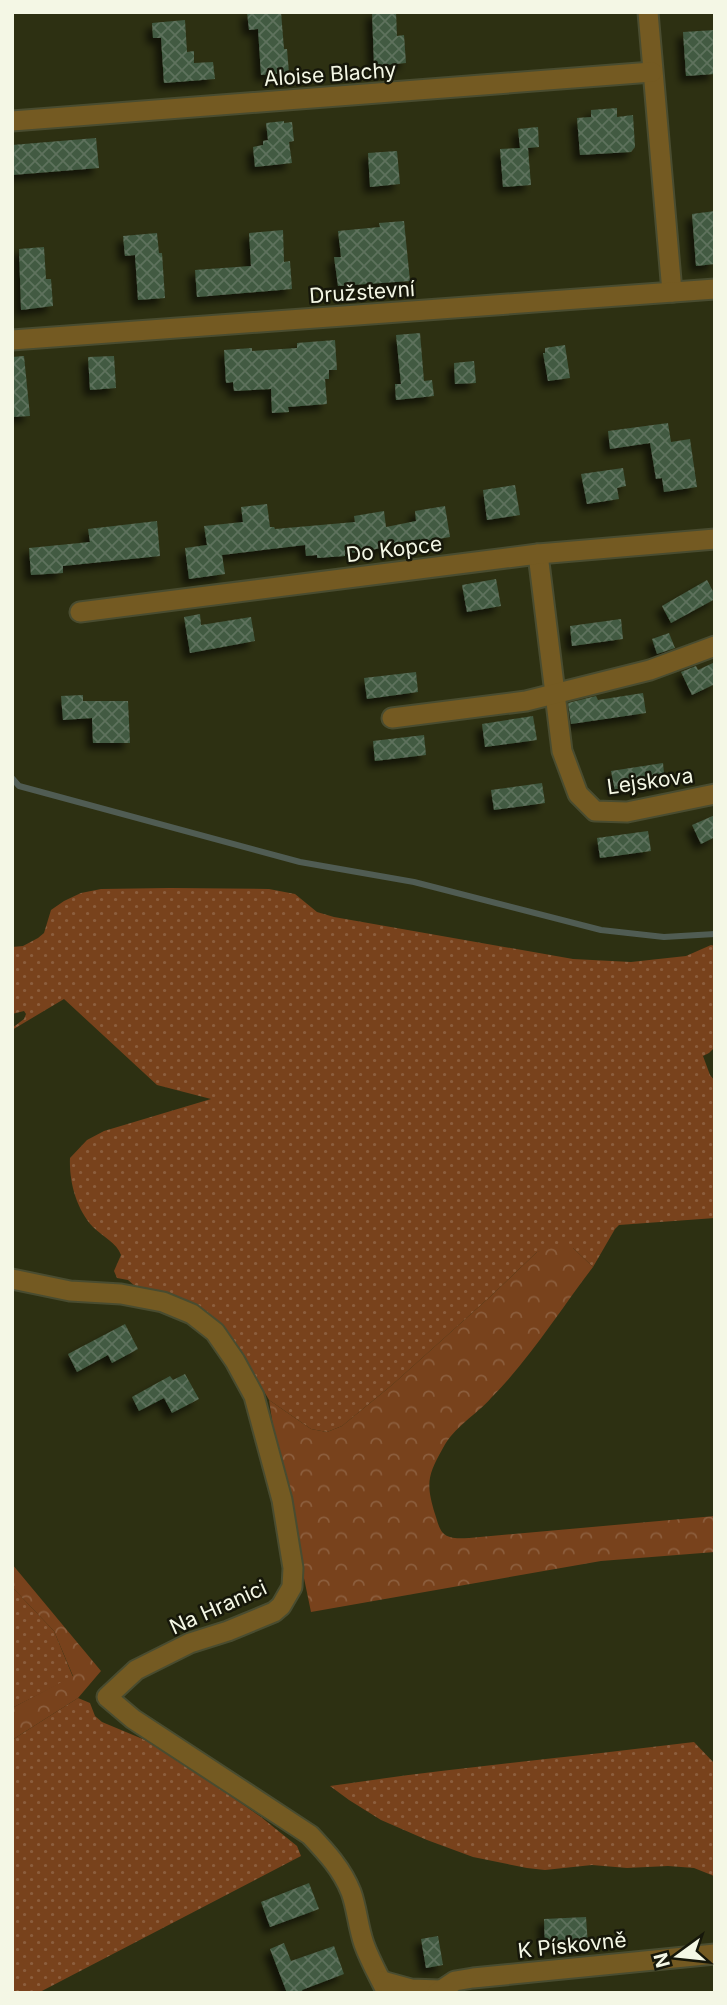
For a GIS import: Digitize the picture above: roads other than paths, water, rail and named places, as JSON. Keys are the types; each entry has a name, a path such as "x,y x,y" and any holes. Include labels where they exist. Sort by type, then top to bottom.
{"street":[{"path":"648,12 672,292"},
{"name":"Aloise Blachy","path":"12,121 652,72"},
{"name":"Družstevní","path":"12,340 715,289"},
{"name":"Do Kopce","path":"80,612 538,554 715,539"},
{"name":"Lejskova","path":"538,554 562,751 578,794 596,811 627,812 715,794"},
{"path":"392,718 526,701 650,670 715,646"},
{"name":"Na Hranici","path":"12,1279 70,1291 121,1294 163,1302 192,1314 215,1332 254,1396 282,1500 293,1568 292,1587 281,1606 274,1612 179,1648 136,1670 107,1697 133,1719 310,1835 345,1878 352,1894 362,1941 385,1987"},
{"name":"K Pískovně","path":"439,1991 455,1981 473,1978 715,1954"},
{"path":"385,1987 439,1991"}],"waterway":[{"path":"12,778 19,786 300,862 414,882 601,930 664,937 715,934"}]}
